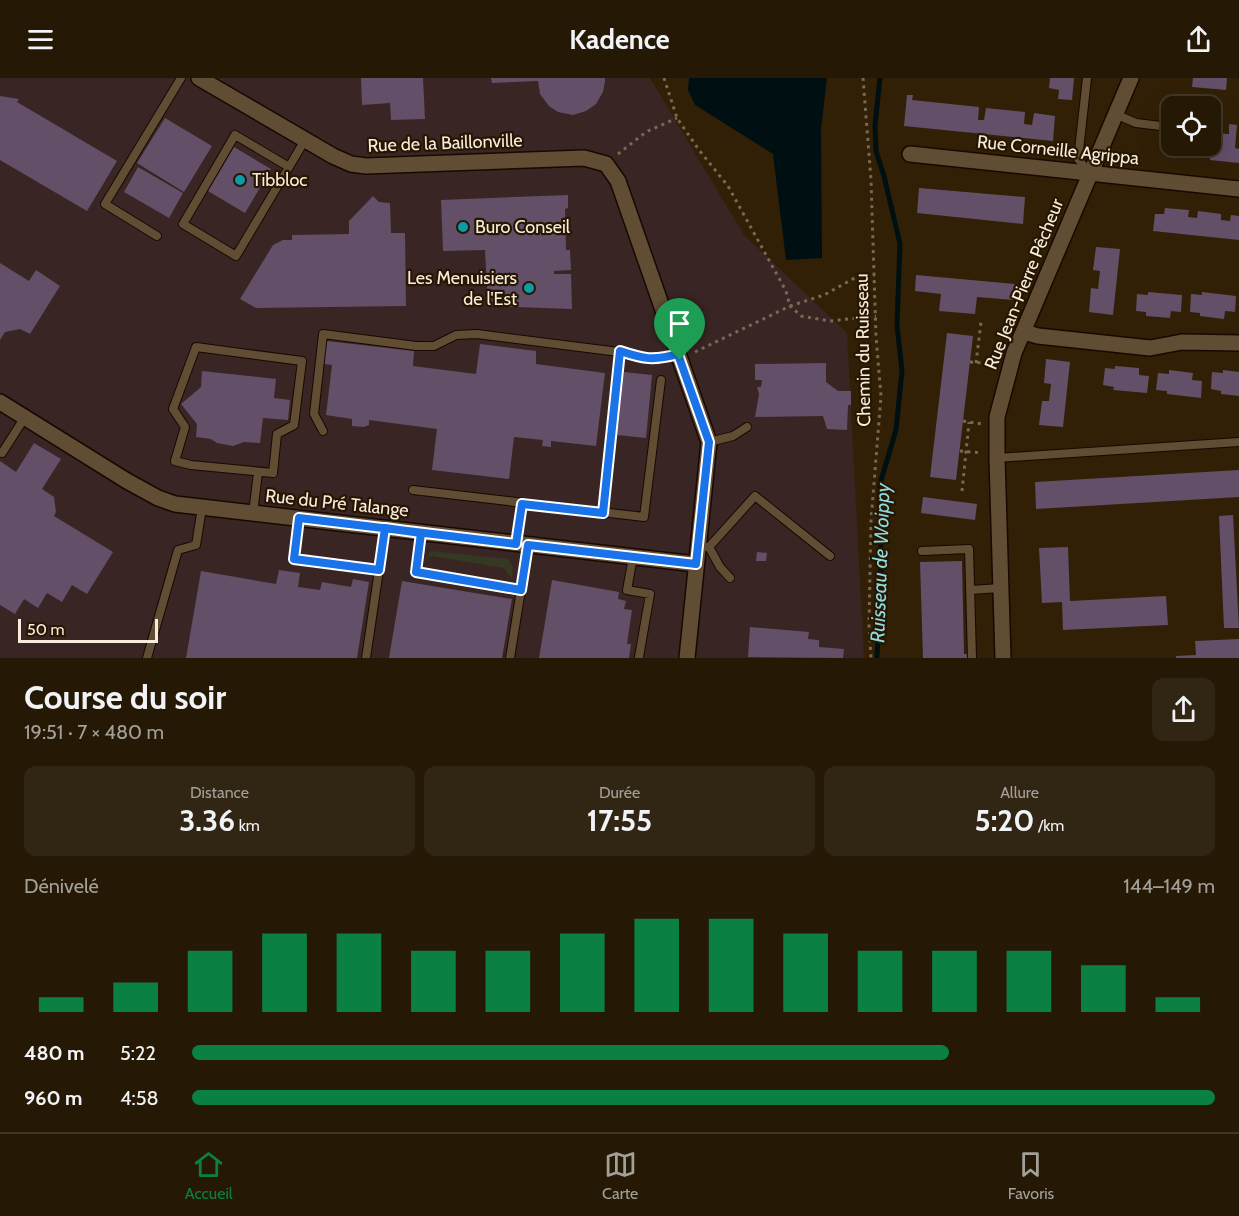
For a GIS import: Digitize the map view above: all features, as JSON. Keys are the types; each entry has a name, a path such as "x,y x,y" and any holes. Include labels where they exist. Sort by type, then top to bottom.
{"street":[{"name":"Rue Jean-Pierre Pêcheur","path":"1003,658 1001,588 991,456 998,417 1014,354 1131,78"},
{"name":"Rue de la Baillonville","path":"204,79 305,140 351,164 366,166 584,158 606,164"},
{"name":"Rue Corneille Agrippa","path":"910,154 1239,189"},
{"path":"606,164 618,181 709,442 704,546 696,564 687,658"},
{"path":"1024,332 1038,336 1150,348 1182,342 1239,343"},
{"name":"Rue du Pré Talange","path":"0,402 143,491 175,504 696,564"}],"lane":[{"path":"157,236 105,204 181,78"},
{"path":"1087,78 1078,159 1090,173"},
{"path":"1115,114 1136,123 1161,126"},
{"path":"289,167 235,135 183,224 236,256 289,167 305,140"},
{"path":"323,431 315,414 323,334 416,346 434,346 456,335 477,334 620,351 641,358 679,357"},
{"path":"196,347 302,361 294,425 277,434 273,473 258,472 190,465 175,461 185,427 173,409 196,347"},
{"path":"603,513 620,351"},
{"path":"413,490 644,517 661,380"},
{"path":"2,453 25,417"},
{"path":"709,442 733,436 747,427"},
{"path":"991,456 1239,442"},
{"path":"253,514 258,472"},
{"path":"730,578 704,546 756,496 830,556"},
{"path":"510,658 521,590 522,504"},
{"path":"147,658 178,550 196,545 202,508"},
{"path":"299,518 294,559 379,570"},
{"path":"366,658 385,528"},
{"path":"421,533 416,572 521,590"},
{"path":"922,551 969,549 972,658"},
{"path":"633,557 627,590 650,594 639,657"},
{"path":"970,590 1001,588"}],"path":[{"path":"664,78 677,118 728,186 786,291 790,306 801,316 830,321 876,316"},
{"name":"Chemin du Ruisseau","path":"863,78 871,180 881,396 871,521 869,624 871,658"},
{"path":"606,164 646,132 677,118"},
{"path":"679,357 790,306 824,295 860,275 875,275"},
{"path":"976,363 981,322"},
{"path":"970,362 998,365"},
{"path":"963,422 987,424"},
{"path":"962,491 969,422"},
{"path":"960,451 991,456"}],"shaded area":[{"path":"0,78 650,78 744,235 847,333 864,658 0,658"},
{"path":"689,78 827,78 821,129 822,258 786,260 773,154 695,105 688,90"}],"green space":[{"path":"431,551 508,559 513,567 512,579 504,568 431,556 425,560"}],"building":[{"path":"361,78 423,78 425,119 391,120 390,103 362,105"},
{"path":"491,78 605,78 605,81 603,92 596,104 586,111 573,115 558,112 549,106 540,94 538,81 492,83"},
{"path":"1050,78 1074,78 1072,100 1058,99 1059,90 1049,88"},
{"path":"1193,78 1227,78 1226,90 1192,87"},
{"path":"907,95 913,95 912,100 979,107 978,120 984,120 986,108 1025,112 1024,124 1032,125 1034,113 1055,116 1053,141 904,126"},
{"path":"0,96 19,99 17,102 117,161 87,211 0,160"},
{"path":"165,118 212,146 184,192 137,163"},
{"path":"1229,124 1237,125 1235,148 1239,149 1239,163 1210,160 1210,156 1221,156 1221,134 1229,134"},
{"name":"Tibbloc","path":"234,147 271,169 245,213 208,191"},
{"path":"138,167 183,193 169,218 124,192"},
{"path":"919,188 1025,197 1023,224 917,213"},
{"path":"568,195 568,208 565,209 566,250 570,250 571,270 554,271 554,274 571,274 572,309 488,306 485,250 443,251 441,200"},
{"path":"373,196 379,202 390,203 391,233 405,233 406,306 256,308 240,299 273,245 283,240 292,240 292,235 349,234 349,221"},
{"path":"1165,208 1189,210 1188,217 1197,218 1198,211 1221,214 1221,220 1230,221 1231,215 1239,216 1239,240 1153,231 1155,214 1164,214"},
{"path":"1096,247 1120,249 1113,315 1089,312 1091,288 1098,289 1100,271 1093,270"},
{"path":"0,263 29,281 36,270 60,286 30,334 20,329 5,332 0,340"},
{"path":"916,275 1015,284 1014,300 977,297 975,314 939,311 941,294 915,291"},
{"path":"1148,292 1182,295 1181,312 1171,311 1170,318 1146,316 1146,312 1136,311 1137,294 1148,295"},
{"path":"1202,292 1236,296 1235,312 1225,311 1224,319 1200,316 1200,313 1190,312 1191,294 1202,295"},
{"path":"947,333 973,336 956,480 930,477"},
{"path":"327,341 414,351 413,366 476,374 480,344 536,351 536,364 605,373 596,446 551,441 551,447 542,446 543,440 514,437 509,479 432,470 437,429 369,420 369,425 364,427 352,426 352,419 326,415 332,365 324,364"},
{"path":"1046,359 1070,362 1063,427 1039,425 1042,401 1049,401 1051,384 1044,383"},
{"path":"826,363 826,382 838,391 851,391 847,430 827,429 823,416 755,417 759,394 757,387 761,387 762,380 755,380 755,364"},
{"path":"1115,366 1139,368 1139,375 1149,376 1147,393 1113,390 1114,387 1103,385 1105,368 1115,369"},
{"path":"1169,370 1193,373 1192,380 1202,381 1201,398 1167,394 1167,391 1156,390 1158,373 1169,374"},
{"path":"1223,370 1239,372 1239,396 1221,394 1221,391 1211,389 1212,372 1223,373"},
{"path":"202,371 276,379 274,398 290,400 288,420 263,418 260,443 244,442 233,446 196,437 197,424 181,404 201,387"},
{"path":"624,372 652,375 646,438 617,435"},
{"path":"34,443 61,459 42,489 54,497 56,512 54,516 113,552 87,594 72,585 62,602 47,593 38,608 24,599 15,614 0,605 0,461 16,472"},
{"path":"1239,470 1239,497 1036,509 1035,482"},
{"path":"923,497 977,504 975,520 921,513"},
{"path":"1233,515 1239,628 1224,628 1219,516"},
{"path":"1068,547 1070,601 1166,596 1168,625 1063,630 1062,602 1042,603 1039,548"},
{"path":"757,552 767,553 766,561 756,561"},
{"path":"962,561 964,654 969,654 969,658 923,658 920,562"},
{"path":"279,570 300,573 298,587 320,590 322,582 351,587 353,579 369,582 357,658 186,658 201,571 276,584"},
{"path":"552,580 619,592 618,599 626,601 624,609 632,610 627,644 631,644 629,658 539,658"},
{"path":"402,581 512,599 502,658 389,658"},
{"path":"750,627 809,632 808,639 819,640 819,647 844,649 843,658 748,657"},
{"path":"1239,639 1239,658 1176,658 1176,656 1196,655 1195,641"}],"waterway":[{"name":"Ruisseau de Woippy","path":"877,658 881,571 880,484 896,430 902,371 897,325 900,244 876,151 875,125 880,78"}],"place":[{"name":"Tibbloc","path":"240,180"},
{"name":"Buro Conseil","path":"463,227"},
{"name":"Les Menuisiers de l'Est","path":"529,288"}],"route":[{"path":"680,360 678,354 658,359 641,358 620,351 603,513 522,504 516,544 299,518 294,559 379,570 385,528 421,533 416,572 521,590 528,545 696,564 709,442 680,360"}]}
